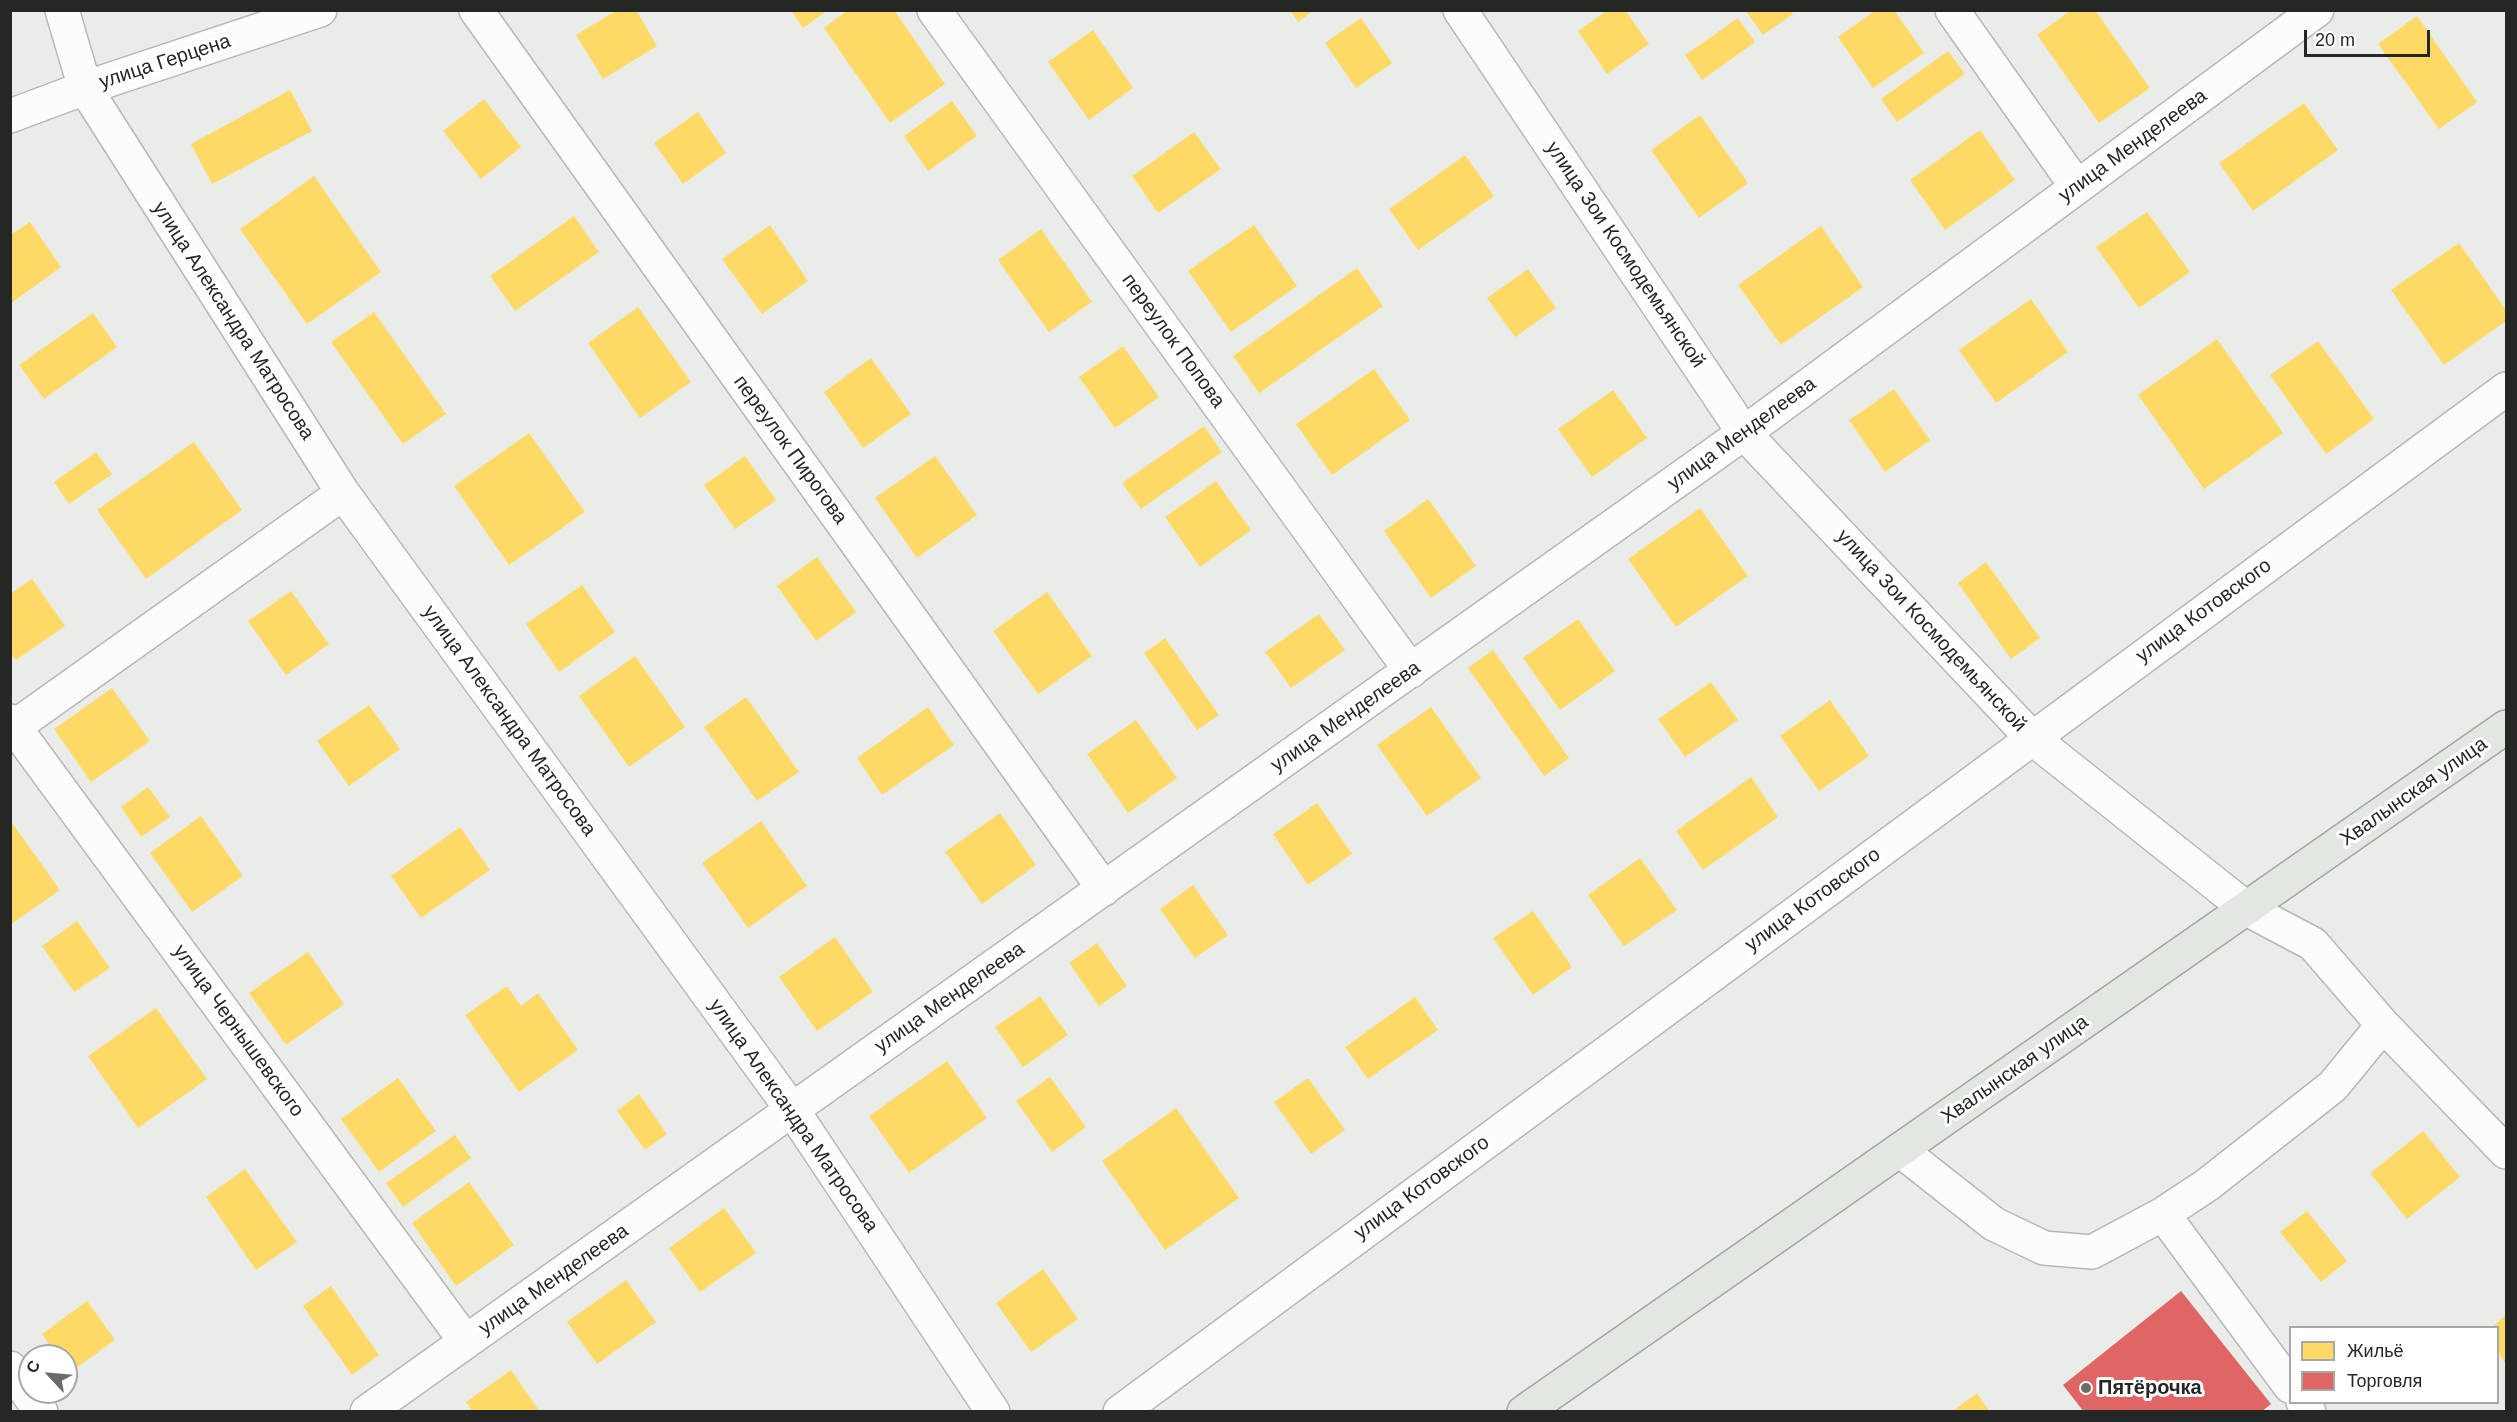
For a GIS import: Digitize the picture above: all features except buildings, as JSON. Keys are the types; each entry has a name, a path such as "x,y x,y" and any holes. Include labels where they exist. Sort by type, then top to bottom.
{"main road":[{"name":"Хвалынская улица","path":"1524,1412 2506,728"}],"street":[{"name":"улица Александра Матросова","path":"62,10 85,88 343,493 793,1111 993,1412"},
{"name":"улица Герцена","path":"10,116 85,88 320,10"},
{"name":"переулок Пирогова","path":"476,10 1104,889"},
{"name":"переулок Попова","path":"934,10 1411,670"},
{"name":"улица Зои Космодемьянской","path":"1460,10 1744,433 2032,738 2247,909 2313,944 2383,1025 2506,1152"},
{"path":"1952,10 2078,187"},
{"name":"улица Менделеева","path":"367,1412 1744,433 2318,10"},
{"name":"улица Котовского","path":"1120,1412 2506,389"},
{"path":"12,726 343,493"},
{"name":"улица Чернышевского","path":"12,726 466,1342"},
{"path":"1900,1150 1994,1224 2044,1248 2092,1252 2163,1214 2207,1185 2333,1086 2383,1025"},
{"path":"2163,1214 2289,1385"},
{"path":"10,1368 41,1412"}],"place":[{"name":"Пятёрочка","path":"2086,1388"}]}
